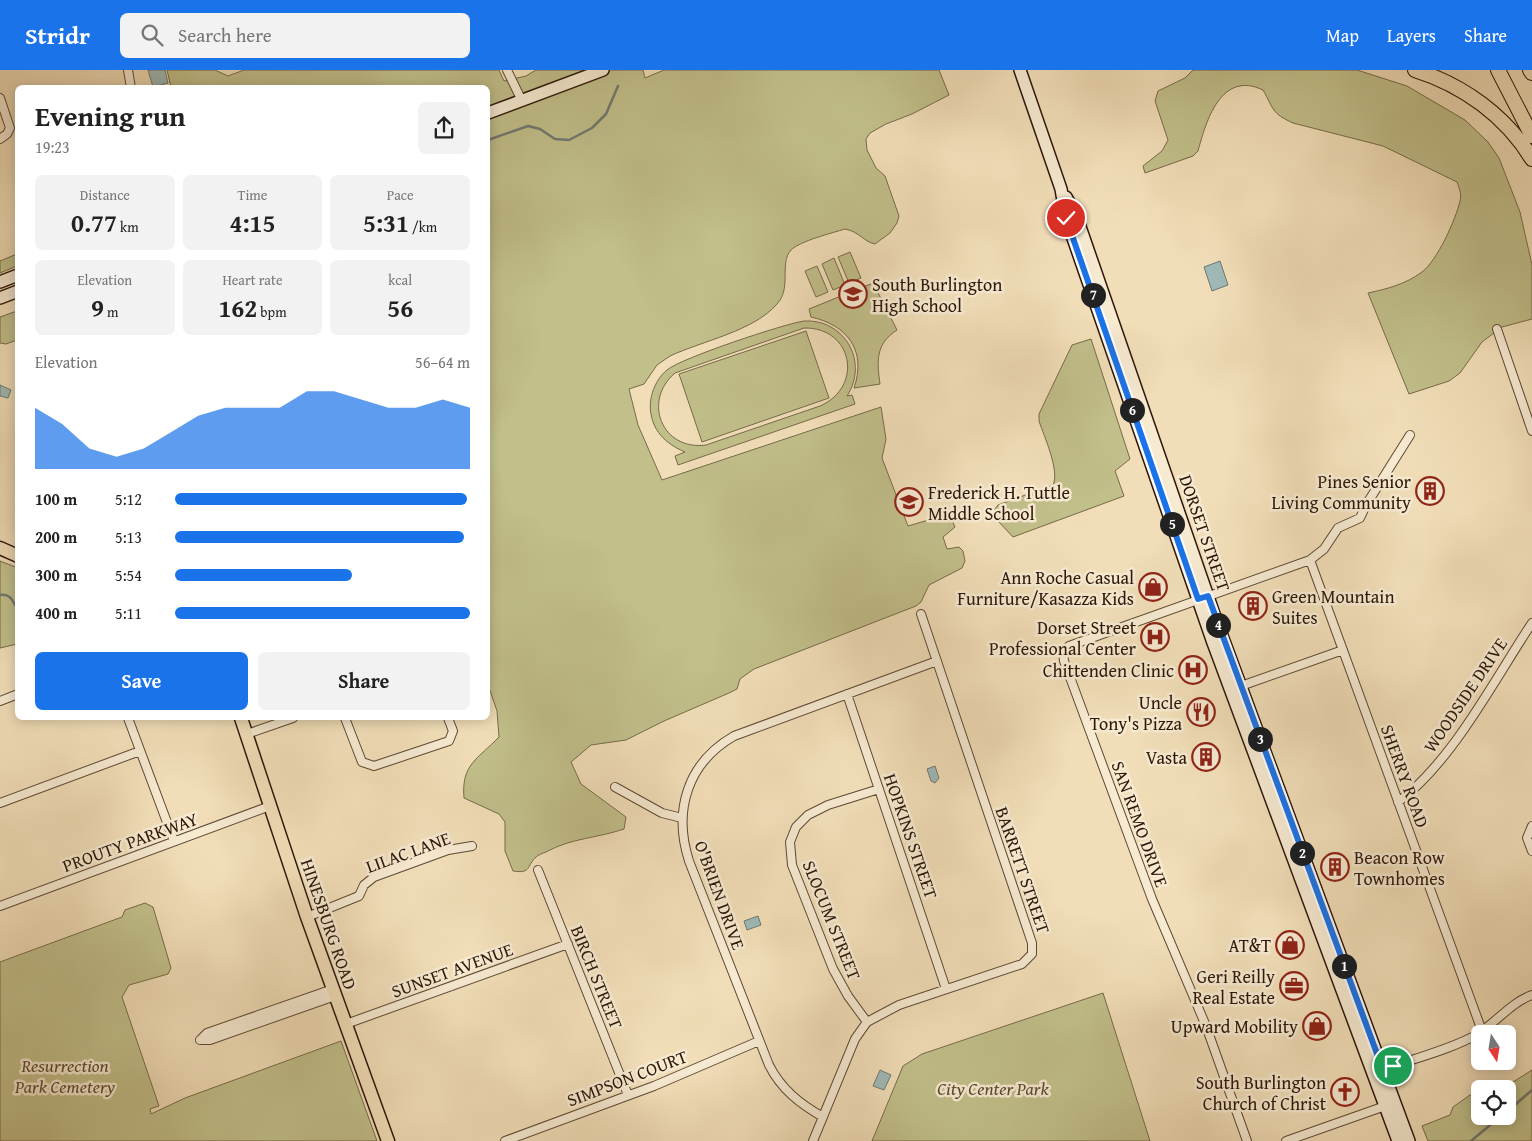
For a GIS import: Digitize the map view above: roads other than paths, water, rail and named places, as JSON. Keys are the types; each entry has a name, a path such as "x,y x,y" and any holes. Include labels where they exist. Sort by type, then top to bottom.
{"highway":[{"path":"1415,70 1454,86 1484,105 1510,129 1532,159"},
{"path":"1498,70 1532,136"}],"main road":[{"path":"490,112 603,70"},
{"name":"DORSET STREET","path":"1020,70 1061,189 1066,218 1203,598 1390,1105 1398,1141"},
{"path":"0,282 15,277"},
{"path":"0,298 15,292"},
{"path":"0,548 15,555"},
{"name":"DORSET STREET","path":"1203,598 1241,686 1378,1072"},
{"name":"HINESBURG ROAD","path":"243,720 307,916 388,1141"},
{"name":"DORSET STREET","path":"1390,1105 1410,1141"}],"street":[{"path":"128,70 130,85"},
{"path":"507,70 522,101"},
{"path":"0,98 10,128 7,134 0,139"},
{"path":"1497,329 1532,431"},
{"path":"1310,560 1324,549 1338,528 1360,518 1366,505 1410,435"},
{"name":"SAN REMO DRIVE","path":"1247,1141 1206,1026 1146,882 1063,657 1063,652 1069,646 1310,560"},
{"name":"SHERRY ROAD","path":"1310,560 1480,1025"},
{"name":"BARRETT STREET","path":"814,1141 855,1039 867,1022 899,1005 1022,964 1030,959 1033,949 921,614"},
{"name":"WOODSIDE DRIVE","path":"1398,802 1426,779 1450,748 1532,623"},
{"path":"1241,686 1343,650"},
{"name":"O'BRIEN DRIVE","path":"824,1117 801,1103 782,1085 769,1065 689,861 683,838 682,818 686,793 694,775 706,759 720,745 743,732 937,661"},
{"name":"HOPKINS STREET","path":"847,694 946,989"},
{"path":"0,701 15,695"},
{"path":"129,720 174,841"},
{"path":"247,734 287,720"},
{"path":"346,720 362,762 374,766 449,741 453,731 449,720"},
{"path":"0,803 140,751"},
{"path":"615,787 662,813 682,818"},
{"name":"SLOCUM STREET","path":"867,1022 837,978 792,865 790,842 796,827 808,815 828,805 879,789"},
{"name":"PROUTY PARKWAY","path":"0,906 270,806"},
{"path":"1532,826 1527,838 1532,851"},
{"name":"LILAC LANE","path":"307,916 359,896 364,885 374,877 448,850 472,846"},
{"name":"BIRCH STREET","path":"538,870 628,1095"},
{"name":"SUNSET AVENUE","path":"346,1024 568,944"},
{"path":"334,992 210,1040 200,1040 207,1033 334,992"},
{"path":"1489,1025 1517,1002 1532,995"},
{"path":"1378,1072 1471,1037"},
{"name":"SIMPSON COURT","path":"505,1141 628,1095 759,1041"},
{"path":"1286,1141 1390,1105"}],"water":[{"path":"148,70 165,70 168,83 152,85"},
{"path":"1220,261 1228,285 1212,291 1204,267"},
{"path":"0,385 11,390 8,398 0,396"},
{"path":"935,766 939,778 935,783 931,781 927,769"},
{"path":"758,916 761,925 747,930 744,921"},
{"path":"880,1070 891,1075 884,1090 873,1086"}],"waterway":[{"path":"490,139 528,126 540,129 555,139 569,140 592,128 606,114 618,86"},
{"path":"0,595 7,595 15,605"},
{"path":"1516,1104 1532,1090"},
{"path":"1471,1141 1490,1125"}],"place":[{"name":"South Burlington High School","path":"853,294"},
{"name":"Pines Senior Living Community","path":"1430,491"},
{"name":"Frederick H. Tuttle Middle School","path":"909,502"},
{"name":"Ann Roche Casual Furniture/Kasazza Kids","path":"1153,587"},
{"name":"Green Mountain Suites","path":"1253,606"},
{"name":"Dorset Street Professional Center","path":"1155,637"},
{"name":"Chittenden Clinic","path":"1193,670"},
{"name":"Uncle Tony's Pizza","path":"1201,712"},
{"name":"Vasta","path":"1206,757"},
{"name":"Beacon Row Townhomes","path":"1335,867"},
{"name":"AT&T","path":"1290,945"},
{"name":"Geri Reilly Real Estate","path":"1294,986"},
{"name":"Upward Mobility","path":"1317,1026"},
{"name":"South Burlington Church of Christ","path":"1345,1092"}],"park label":[{"name":"Resurrection Park Cemetery","path":"65,1075"},
{"name":"City Center Park","path":"993,1088"}]}
